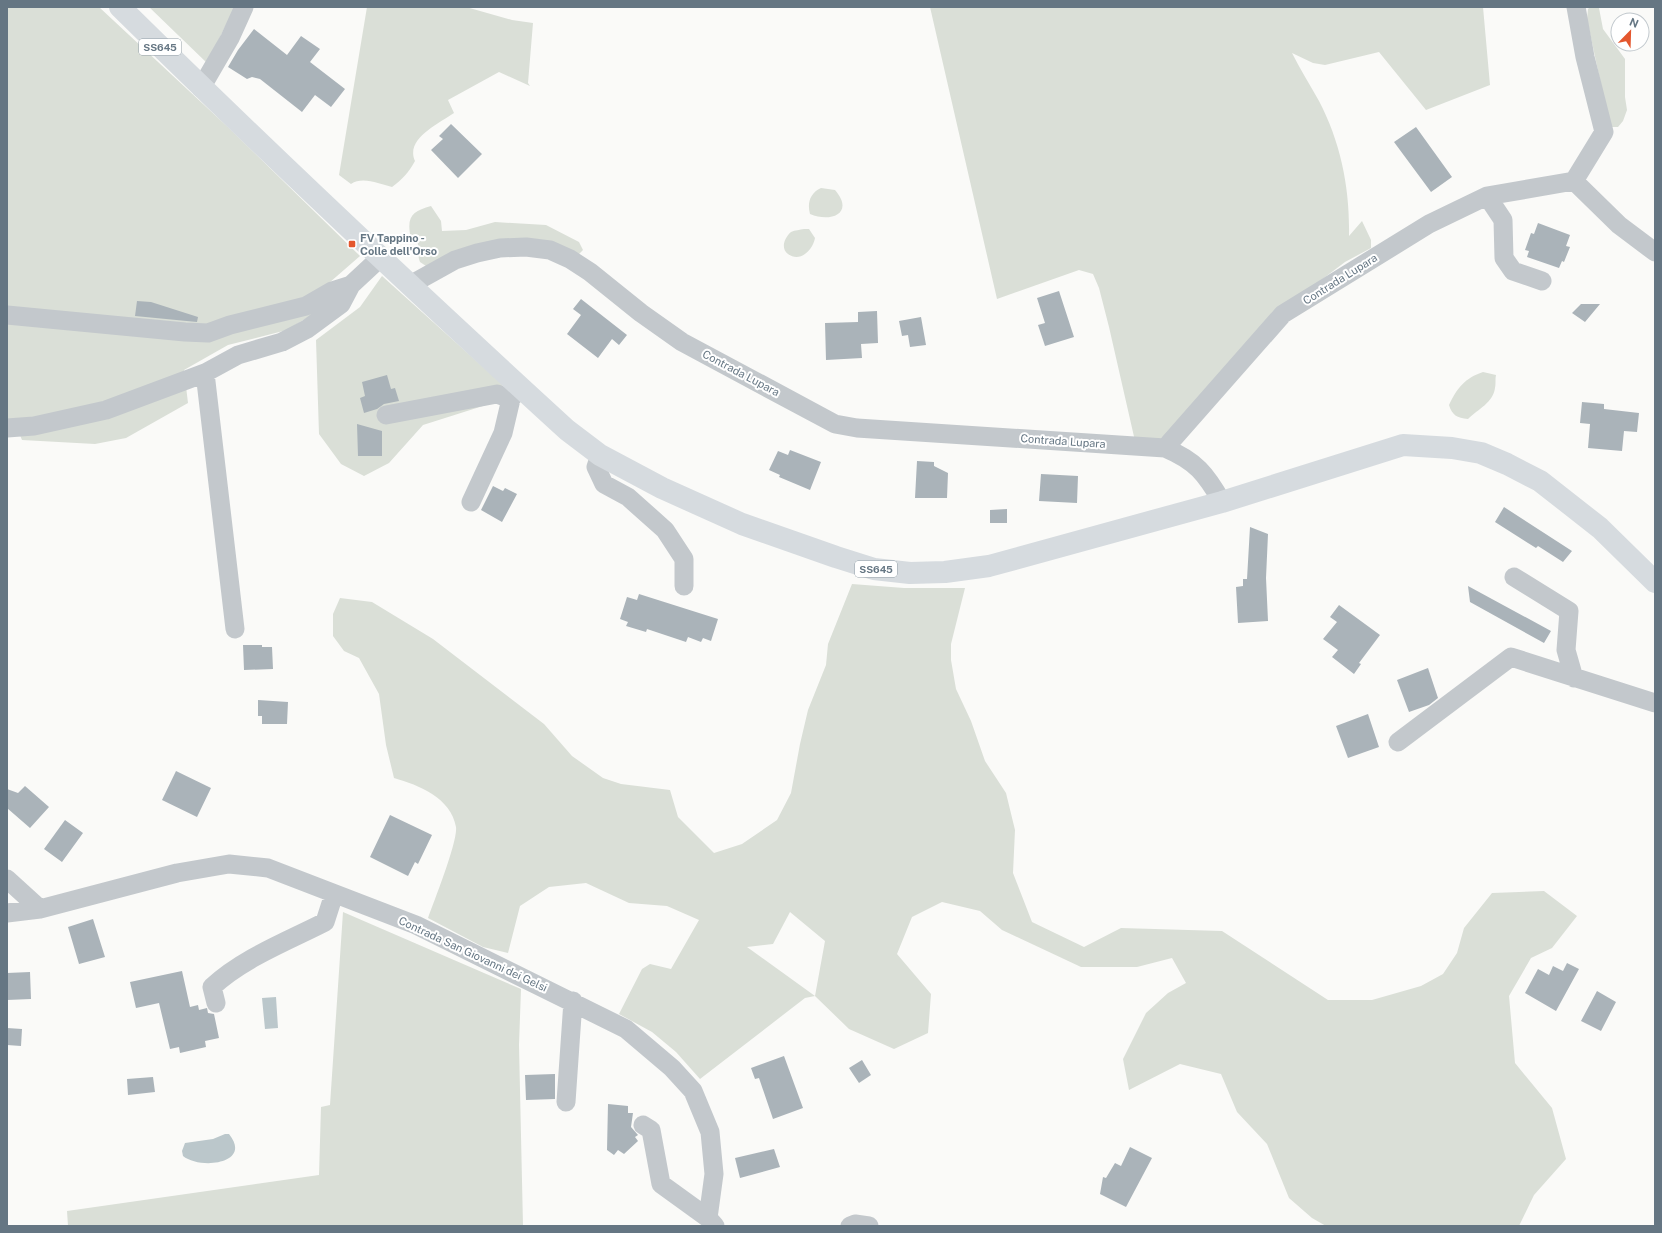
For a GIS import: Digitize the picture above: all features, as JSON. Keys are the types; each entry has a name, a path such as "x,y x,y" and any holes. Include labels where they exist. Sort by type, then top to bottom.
{"main road":[{"name":"SS645","path":"120,7 201,88 410,285 516,393 600,455 662,488 742,524 874,569 910,573 945,572 989,566 1222,502 1403,445 1452,448 1481,453 1507,464 1540,481 1600,528 1655,582"}],"street":[{"path":"201,88 230,38 244,7"},
{"path":"1576,7 1585,57 1604,132 1574,181 1619,225 1655,252"},
{"name":"Contrada Lupara","path":"410,285 455,260 477,253 500,248 550,250 570,259 590,272 641,313 682,342 835,424 857,428 1165,448 1283,314 1429,224 1487,196 1574,181"},
{"path":"1487,196 1503,220 1504,258 1513,271 1542,281"},
{"path":"7,316 208,333 230,325 306,306 332,292 350,285 380,258"},
{"path":"7,428 34,426 106,410 205,373 238,355 282,342 307,329 341,304 350,285"},
{"path":"205,373 235,629"},
{"path":"386,415 497,394 516,393 503,433 471,502"},
{"path":"1165,448 1184,456 1198,466 1211,482 1222,502"},
{"path":"600,455 596,467 604,484 628,497 665,530 684,559 684,586"},
{"path":"1514,577 1569,611 1566,650 1574,678"},
{"path":"1398,742 1511,658 1655,703"},
{"name":"Contrada San Giovanni dei Gelsi","path":"7,913 40,909 177,873 229,864 268,868 416,925 573,1001 626,1029 672,1068 693,1091 710,1132 714,1174 711,1222"},
{"path":"7,879 40,909"},
{"path":"216,1003 212,987 223,977 262,954 325,922 334,894"},
{"path":"566,1102 573,1001"},
{"path":"643,1125 651,1130 661,1184 711,1222"},
{"path":"850,1226 855,1224 869,1226"}],"shaded area":[{"path":"7,7 99,7 231,130 360,256 329,283 323,308 287,330 228,345 184,370 188,403 126,438 95,444 22,440 14,421 7,421"},
{"path":"149,7 235,7 207,63"},
{"path":"367,7 466,7 512,20 533,23 528,83 530,86 499,72 448,100 454,113 432,127 419,139 413,153 415,161 405,176 392,187 366,181 351,184 339,175"},
{"path":"930,7 1483,7 1490,85 1426,110 1379,52 1325,65 1313,63 1292,53 1319,101 1333,133 1343,167 1346,184 1349,236 1362,221 1371,240 1371,248 1345,262 1316,284 1170,431 1159,440 1135,441 1109,327 1099,288 1093,274 1079,270 997,299"},
{"path":"1590,7 1599,8 1603,29 1610,39 1610,52 1620,52 1625,59 1625,97 1627,110 1623,121 1618,127 1610,127 1587,19 1588,9"},
{"path":"821,188 835,190 841,198 842,205 838,214 826,217 810,214 810,199 817,190"},
{"path":"431,206 441,221 442,231 466,230 495,222 546,225 579,242 583,250 578,255 554,244 426,266 420,262 418,244 410,234 409,228 411,218 416,212"},
{"path":"809,229 815,238 812,247 801,256 797,257 788,254 784,249 785,240 791,232"},
{"path":"382,276 503,385 486,405 423,425 389,463 364,476 341,464 319,434 316,340 360,307"},
{"path":"1483,372 1496,375 1494,393 1488,402 1468,419 1461,418 1452,411 1449,405 1462,384 1471,377"},
{"path":"852,584 904,588 965,588 951,644 951,660 956,689 971,721 985,761 1006,793 1015,830 1013,873 1032,922 1084,947 1121,928 1222,931 1328,1000 1372,1000 1421,986 1443,974 1457,953 1464,928 1492,893 1544,891 1577,916 1552,948 1531,958 1509,996 1515,1063 1552,1108 1566,1159 1534,1195 1519,1226 1326,1226 1312,1218 1289,1198 1267,1144 1237,1112 1221,1074 1180,1064 1129,1090 1123,1059 1146,1013 1168,993 1186,983 1172,958 1137,967 1081,967 1002,930 980,911 942,902 912,917 897,954 931,994 928,1033 894,1049 849,1029 815,996 805,998 700,1079 676,1052 652,1032 619,1014 642,969 650,964 671,969 699,920 667,906 629,903 586,883 549,887 520,906 508,953 483,947 428,918 445,871 456,834 456,827 453,817 448,808 432,794 414,785 394,778 386,745 379,694 359,658 344,651 333,636 333,614 340,598 372,602 433,639 544,724 572,756 603,778 621,784 670,790 678,817 714,853 742,844 777,820 791,793 808,710 826,665 828,644","holes":["790,912 825,941 815,996 747,947 773,944"]},
{"path":"343,912 521,989 519,1045 523,1226 68,1226 67,1211 319,1175 321,1107 330,1105"},
{"path":"276,997 278,1028 265,1029 262,998"},
{"path":"229,1134 235,1144 234,1152 229,1158 221,1162 201,1163 183,1156 182,1151 185,1143 213,1139"}],"building":[{"path":"254,29 287,55 301,36 320,49 310,62 345,89 331,107 315,95 302,112 260,79 252,77 247,79 228,67 238,50"},
{"path":"451,124 482,154 458,178 431,150 443,139 439,136"},
{"path":"1416,127 1452,177 1431,192 1394,142"},
{"path":"1538,223 1570,235 1566,246 1570,247 1564,262 1562,261 1559,268 1527,257 1529,251 1525,250 1531,233 1534,234"},
{"path":"1059,291 1074,337 1045,346 1038,325 1045,323 1037,298"},
{"path":"581,299 627,335 619,345 612,339 598,358 567,334 581,315 573,309"},
{"path":"137,301 151,302 198,317 197,322 135,316"},
{"path":"1581,304 1600,304 1585,322 1572,313"},
{"path":"877,311 878,343 861,344 862,358 826,360 825,323 858,322 858,312"},
{"path":"921,317 926,345 910,347 908,335 902,336 899,321"},
{"path":"387,375 391,389 395,388 399,401 384,404 377,409 364,413 360,398 365,396 362,382"},
{"path":"1582,402 1604,404 1604,409 1639,413 1637,432 1624,431 1622,451 1588,448 1590,424 1580,423"},
{"path":"357,424 382,431 382,456 358,456"},
{"path":"790,450 821,462 810,490 779,477 780,475 769,470 778,451 788,455"},
{"path":"917,461 934,462 934,466 948,473 947,498 915,498"},
{"path":"1041,474 1078,476 1077,503 1039,501"},
{"path":"493,486 503,491 505,488 517,494 502,522 481,510"},
{"path":"1504,507 1572,551 1563,562 1538,546 1536,548 1495,522"},
{"path":"1007,509 1007,523 990,523 990,510"},
{"path":"1250,527 1268,534 1266,578 1268,621 1238,623 1236,587 1243,586 1243,579 1247,579"},
{"path":"1468,586 1551,631 1544,643 1470,602"},
{"path":"639,594 718,619 711,641 703,638 701,642 688,637 686,642 647,629 646,632 626,626 628,622 620,619 627,597 637,600"},
{"path":"1339,605 1380,635 1359,663 1361,664 1354,674 1332,657 1338,650 1323,639 1337,622 1330,617"},
{"path":"243,645 262,645 262,647 272,647 273,669 244,670"},
{"path":"1428,668 1438,698 1429,705 1409,712 1397,680"},
{"path":"258,700 288,702 287,724 262,724 262,716 258,716"},
{"path":"1368,714 1379,747 1348,758 1336,726"},
{"path":"176,771 211,788 197,817 162,800"},
{"path":"25,786 49,807 30,828 7,808 7,789 18,793"},
{"path":"390,815 432,835 418,864 415,862 408,876 370,857"},
{"path":"65,820 83,833 62,862 44,849"},
{"path":"93,919 105,957 79,964 68,927"},
{"path":"1567,963 1579,969 1556,1011 1525,993 1538,969 1549,975 1553,966 1563,971"},
{"path":"182,971 190,1007 198,1005 199,1010 207,1008 208,1013 214,1014 219,1038 205,1041 206,1047 180,1053 179,1047 170,1049 159,1003 136,1008 130,982"},
{"path":"30,972 31,999 7,1000 7,973"},
{"path":"1597,991 1616,1002 1601,1031 1581,1021"},
{"path":"7,1028 22,1029 21,1046 7,1045"},
{"path":"784,1056 803,1108 773,1119 759,1078 755,1079 751,1068"},
{"path":"862,1060 871,1075 859,1083 849,1068"},
{"path":"555,1074 555,1099 526,1100 525,1075"},
{"path":"153,1077 155,1092 128,1095 127,1079"},
{"path":"608,1104 628,1106 628,1113 633,1113 631,1127 638,1135 635,1137 638,1141 624,1154 618,1150 614,1155 607,1150"},
{"path":"1130,1147 1152,1158 1126,1207 1100,1194 1103,1177 1106,1178 1115,1163 1121,1166"},
{"path":"774,1149 780,1167 740,1178 735,1158"}],"place":[{"name":"FV Tappino - Colle dell'Orso","path":"352,244"}]}
